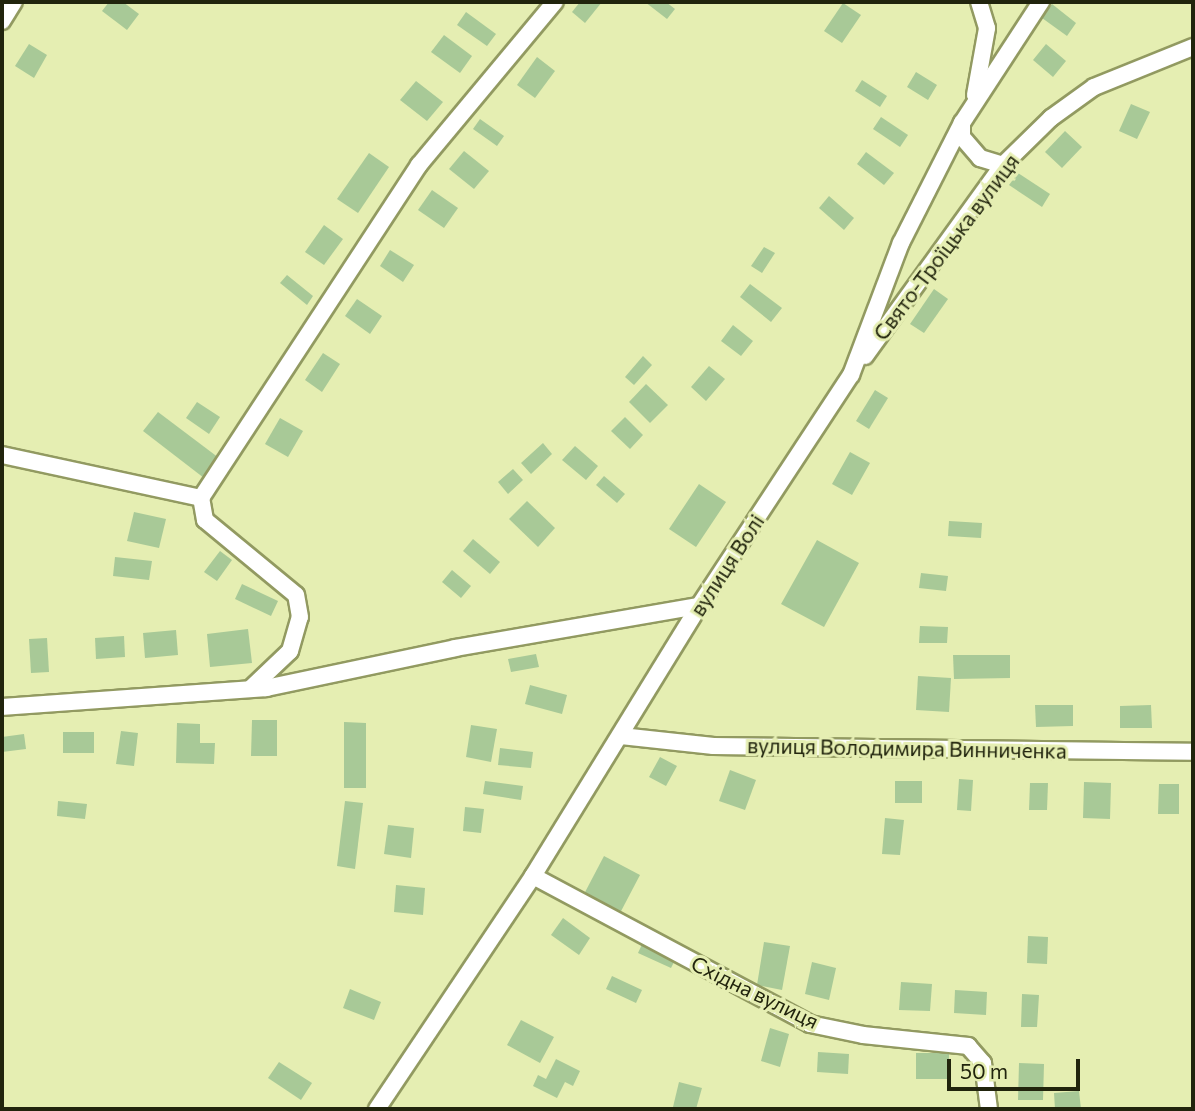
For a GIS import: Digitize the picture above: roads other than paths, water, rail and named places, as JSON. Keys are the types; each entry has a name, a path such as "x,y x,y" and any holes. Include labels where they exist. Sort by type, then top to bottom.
{"street":[{"path":"2,21 14,2"},
{"path":"250,689 290,651 300,617 296,595 205,520 201,498 419,165 555,2"},
{"path":"974,105 987,28 979,2"},
{"name":"вулиця Волі","path":"377,1109 533,876 699,606 851,375 901,243 962,123 1041,2"},
{"name":"Свято-Троїцька вулиця","path":"851,375 1003,165 1051,118 1094,87 1193,47"},
{"path":"962,123 962,137 980,158 1003,165"},
{"path":"2,455 201,498"},
{"path":"2,707 250,689 699,606"},
{"name":"вулиця Володимира Винниченка","path":"621,736 713,746 1193,752"},
{"name":"Східна вулиця","path":"533,876 810,1024 863,1035 968,1046 984,1063 989,1109"}]}
